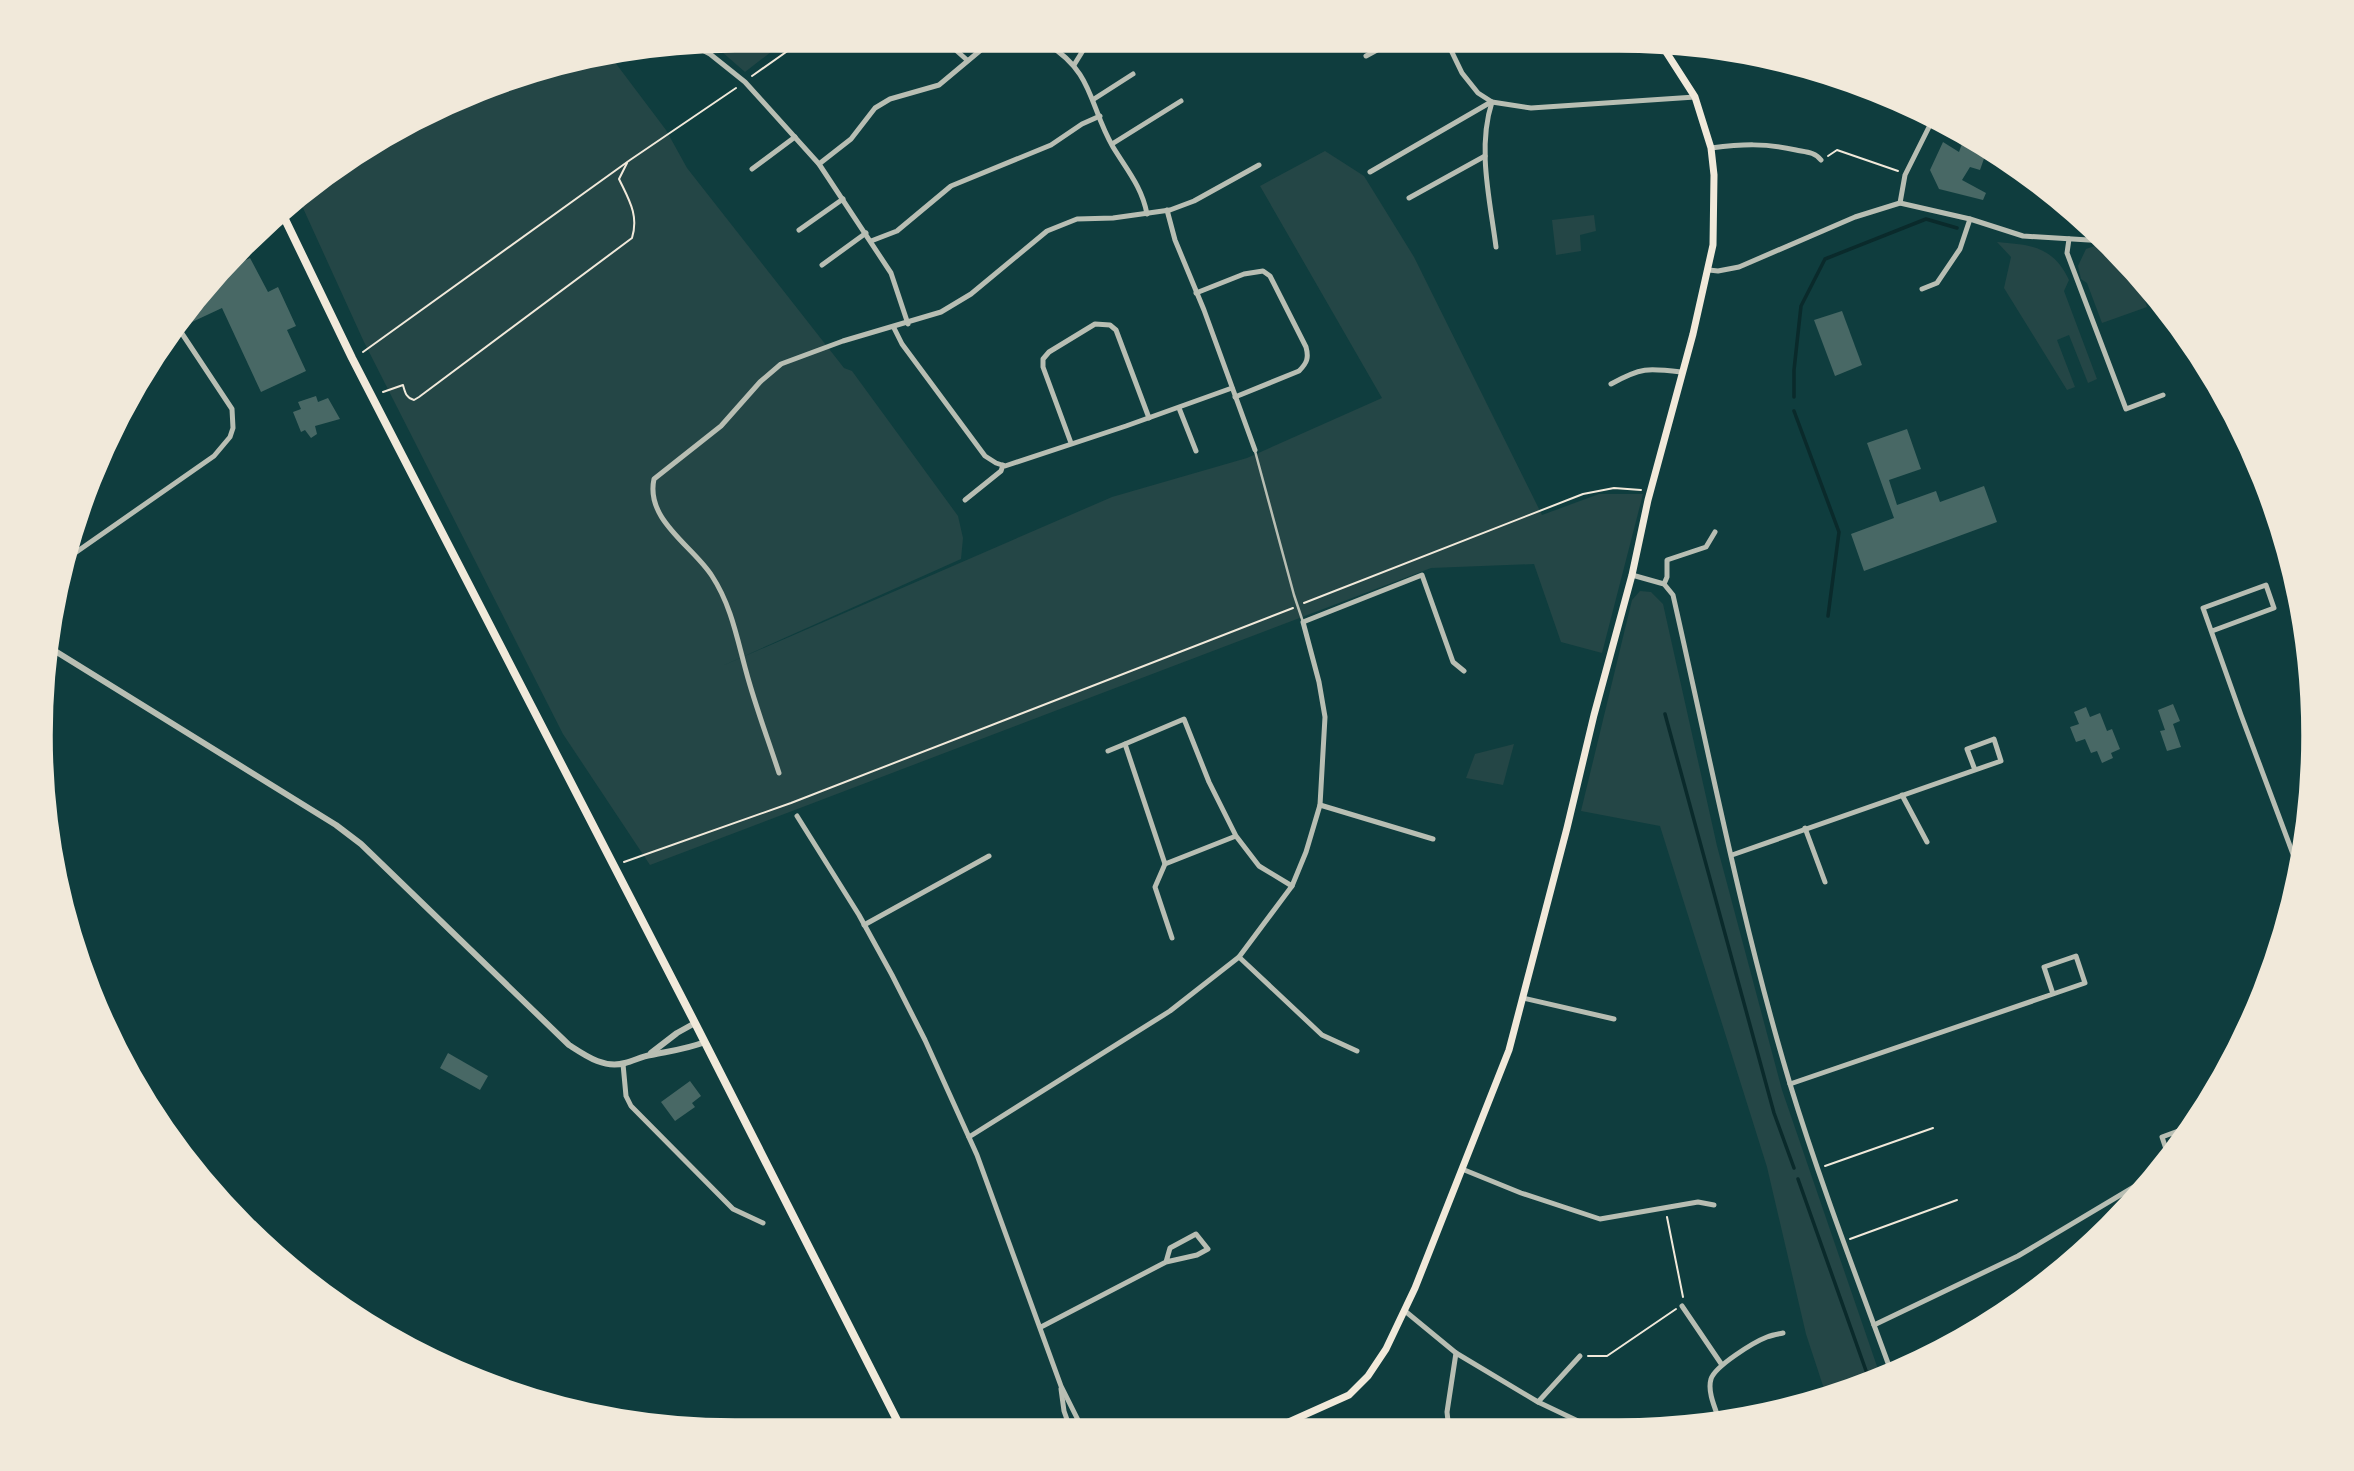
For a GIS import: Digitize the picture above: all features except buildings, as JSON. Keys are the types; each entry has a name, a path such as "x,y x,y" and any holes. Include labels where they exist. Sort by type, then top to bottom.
{"main road":[{"path":"1298,1420 1349,1395 1368,1376 1386,1349 1405,1311 1507,1056 1523,998 1632,575 1648,500 1709,270 1714,220 1711,148 1695,97 1666,52"},
{"path":"285,220 365,382 897,1420"}],"street":[{"path":"957,51 967,60"},
{"path":"819,164 851,139 875,108 890,99 939,85 979,51"},
{"path":"1058,51 1074,65 1086,82 1112,144 1144,196 1147,214"},
{"path":"1074,65 1083,51"},
{"path":"1366,56 1375,51"},
{"path":"1452,51 1462,73 1478,93 1492,102 1531,108 1695,97"},
{"path":"706,52 745,82 819,164 891,273 908,324"},
{"path":"1094,100 1133,74"},
{"path":"1112,144 1181,101"},
{"path":"1492,102 1485,122 1485,156 1496,247"},
{"path":"1370,172 1492,102"},
{"path":"871,241 897,230 951,186 1051,145 1082,124 1100,116"},
{"path":"1900,203 1905,174 1929,125"},
{"path":"752,169 795,137"},
{"path":"1711,148 1749,143 1770,144 1816,154 1821,160"},
{"path":"1409,198 1485,156"},
{"path":"779,773 746,672 735,625 723,596 711,574 666,524 651,491 654,479 721,426 741,407 760,382 781,364 941,312 971,294 1047,231 1077,219 1167,210 1194,201 1259,165"},
{"path":"799,230 843,199"},
{"path":"1709,270 1739,267 1855,217 1900,203 1970,219 2024,236 2091,240"},
{"path":"1167,210 1175,240 1255,450"},
{"path":"1922,289 1937,283 1960,249 1970,219"},
{"path":"822,265 866,233"},
{"path":"2069,239 2067,253 2126,409 2163,395"},
{"path":"1196,293 1244,274 1263,271 1270,276 1306,347 1306,364 1299,371 1235,397"},
{"path":"1071,443 1043,367 1043,359 1049,352 1095,324 1110,325 1116,330 1149,418"},
{"path":"894,328 902,344 985,456 1003,465 1020,462 1232,388"},
{"path":"76,551 214,456 230,437 233,428 232,409 181,334"},
{"path":"1611,384 1630,373 1646,368 1682,372"},
{"path":"1179,408 1196,451"},
{"path":"965,500 1001,471 1003,465"},
{"path":"1664,584 1667,577 1667,560 1706,547 1714,532"},
{"path":"968,1137 1170,1012 1239,957 1292,886 1306,852 1320,805 1325,717 1303,622 1422,575 1454,662 1464,671"},
{"path":"1632,575 1664,584 1673,595 1709,766 1767,1002 1818,1168 1889,1365"},
{"path":"2212,631 2274,608 2266,585 2203,608 2293,853"},
{"path":"56,652 336,825 370,853 569,1045 588,1057 603,1063 623,1064 648,1055 686,1049 705,1042"},
{"path":"1108,751 1184,719 1209,782 1236,836 1259,866 1292,886"},
{"path":"1732,855 2001,761 1994,739 1967,749 1975,770"},
{"path":"1125,744 1166,864 1156,887 1172,938"},
{"path":"1902,795 1927,842"},
{"path":"1320,805 1433,839"},
{"path":"797,817 892,975 925,1040 968,1137 1061,1386 1078,1420"},
{"path":"1805,828 1825,882"},
{"path":"1166,864 1236,836"},
{"path":"863,925 989,856"},
{"path":"1790,1084 2053,994 2085,983 2076,956 2044,967 2053,994"},
{"path":"1239,957 1322,1035 1357,1051"},
{"path":"1523,998 1614,1019"},
{"path":"648,1055 695,1023"},
{"path":"623,1064 626,1096 631,1106 733,1209 763,1223"},
{"path":"2165,1147 2162,1137 2177,1132"},
{"path":"1462,1169 1521,1193 1601,1219 1698,1202 1714,1206"},
{"path":"1874,1325 1996,1268 2132,1188"},
{"path":"1041,1327 1166,1262 1197,1255 1208,1249 1196,1234 1170,1248 1166,1262"},
{"path":"1682,1306 1722,1365"},
{"path":"1405,1311 1456,1353 1538,1402 1576,1420"},
{"path":"1717,1413 1710,1387 1711,1378 1722,1365 1768,1336 1783,1333"},
{"path":"1448,1420 1456,1353"},
{"path":"1538,1402 1580,1356"},
{"path":"1061,1386 1063,1411 1067,1420"}],"lane":[{"path":"1255,450 1303,622"}],"path":[{"path":"363,352 787,51"},
{"path":"1821,160 1837,150 1905,174"},
{"path":"383,392 403,385 410,399 419,397 632,238 635,211 619,179 630,160"},
{"path":"623,862 791,803 1583,494 1614,488 1645,491"},
{"path":"1818,1168 1933,1128"},
{"path":"1844,1241 1957,1200"},
{"path":"1580,1356 1607,1356 1670,1311 1682,1306 1684,1299 1669,1220 1664,1209"}],"shaded area":[{"path":"721,51 772,51 745,72"},
{"path":"615,62 666,130 687,168 844,368 852,371 958,516 963,538 961,559 722,666 1112,497 1247,458 1382,398 1260,186 1325,151 1364,176 1414,257 1542,515 1599,494 1643,494 1602,653 1561,642 1534,564 1431,568 650,865 563,734 364,342 302,206 355,166 433,121 515,87 558,74"},
{"path":"1594,215 1596,231 1580,235 1581,251 1556,255 1552,220"},
{"path":"1997,242 2040,249 2056,260 2063,269 2069,280 2064,291 2097,379 2088,383 2069,335 2057,340 2075,387 2067,390 2004,288 2011,257"},
{"path":"2097,245 2103,251 2144,297 2147,307 2102,323 2087,283 2081,279 2078,266 2086,249"},
{"path":"1640,591 1651,592 1663,604 1717,846 1782,1090 1878,1369 1824,1389 1806,1334 1767,1167 1660,826 1581,811 1632,600"},
{"path":"1514,744 1503,785 1466,778 1475,754"}],"waterway":[{"path":"1794,397 1801,306 1825,259 1926,219 1957,228"},
{"path":"1794,411 1839,532 1828,616"},
{"path":"1665,714 1774,1113 1794,1168"},
{"path":"1798,1179 1867,1373"}]}
